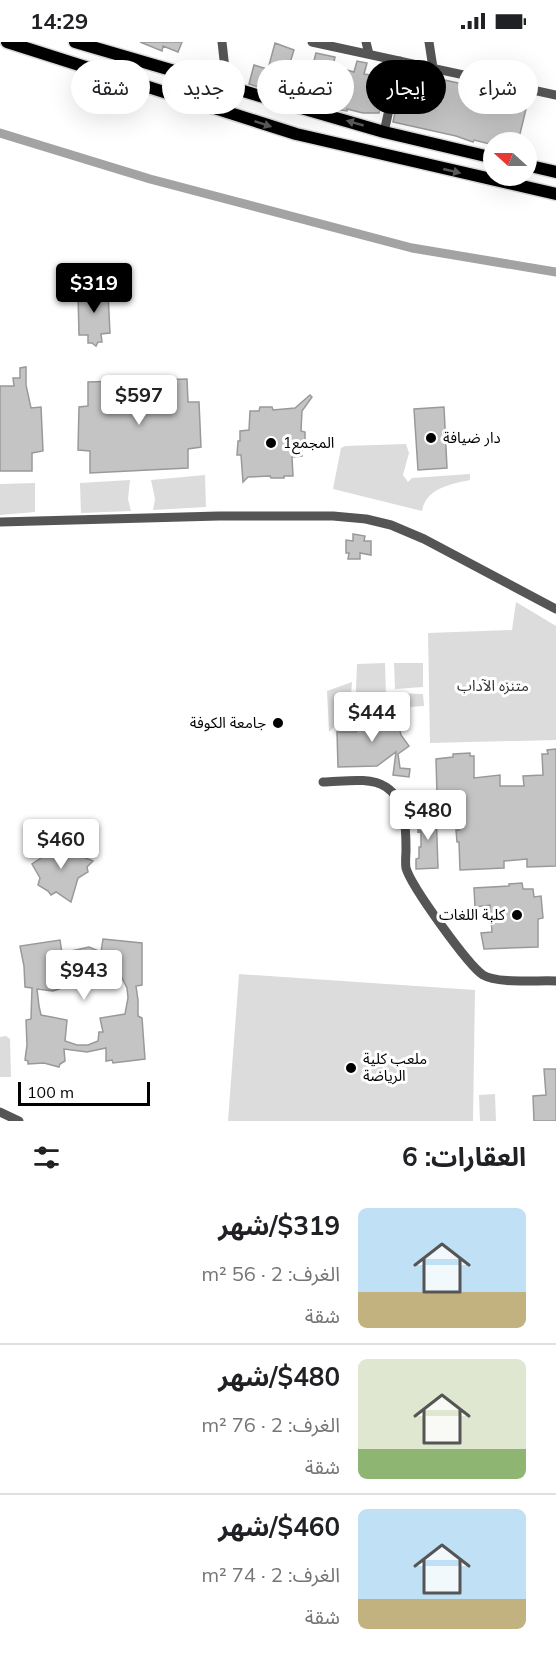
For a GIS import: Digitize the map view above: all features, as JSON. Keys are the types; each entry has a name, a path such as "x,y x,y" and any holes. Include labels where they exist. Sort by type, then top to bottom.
{"main road":[{"path":"7,42 296,134 556,194"},
{"path":"75,42 162,68"},
{"path":"245,92 402,136 483,155"},
{"path":"367,150 374,150 379,145 380,130"},
{"path":"398,158 394,148 402,136"},
{"path":"537,168 556,172"}],"street":[{"path":"222,42 224,60"},
{"path":"312,42 396,60"},
{"path":"366,42 369,54"},
{"path":"432,42 433,60"},
{"path":"446,71 556,95"},
{"path":"380,130 385,114"},
{"path":"0,522 219,516 333,516 366,519 391,525 424,539 556,609"},
{"path":"323,782 370,782 379,783 388,789 400,804 404,818 406,866 413,882 428,906 472,964 484,975 497,979 556,981"},
{"path":"0,1112 19,1121"}],"green space":[{"path":"406,444 409,453 403,475 408,482 412,478 470,474 470,480 440,488 424,503 422,511 333,489 341,448"},
{"path":"205,475 206,507 153,510 155,499 151,480"},
{"path":"130,480 128,499 131,511 81,513 80,483"},
{"path":"35,483 35,512 0,515 0,484"},
{"name":"متنزه الآداب","path":"516,602 556,626 556,740 430,743 428,633 512,630"},
{"path":"385,663 386,696 362,713 355,713 357,664"},
{"path":"394,663 423,663 423,687 395,689"},
{"path":"352,682 350,711 329,732 327,691"},
{"path":"395,693 423,694 424,706 396,708"},
{"path":"239,974 475,990 473,1121 228,1121"},
{"path":"6,1036 10,1039 11,1077 0,1077 0,1037"},
{"path":"495,1094 496,1121 480,1121 479,1095"}],"building":[{"path":"140,42 182,42 178,52 163,46 162,51"},
{"path":"275,43 294,50 291,60 270,60"},
{"path":"316,53 335,57 334,60 314,60"},
{"path":"357,61 366,63 364,74 366,74 366,113 354,111 354,72"},
{"path":"254,65 257,66 257,87 249,84"},
{"path":"446,80 458,83 458,114 525,114 520,132 483,132 483,142 474,140 473,142 393,122 395,114 446,114"},
{"path":"93,282 99,285 100,293 108,293 110,333 101,334 102,342 98,342 96,346 88,343 88,335 79,335 78,294 87,294 87,286"},
{"path":"26,367 26,385 31,408 41,407 43,451 32,453 32,471 0,471 0,386 14,386 13,378 20,378 20,368"},
{"path":"187,379 188,402 199,402 201,447 188,449 188,468 90,473 90,451 78,450 79,407 88,406 88,382"},
{"name":"المجمع1","path":"310,395 312,397 302,411 301,431 305,432 305,445 302,445 302,456 292,457 293,476 248,477 243,482 241,455 237,455 238,441 240,441 240,431 249,430 250,411 259,411 260,407 272,407 273,410 295,408"},
{"name":"دار ضيافة","path":"444,407 447,468 418,470 414,409"},
{"path":"353,534 365,536 364,541 371,541 371,555 360,553 360,559 348,559 346,540 353,541"},
{"path":"386,709 392,719 397,719 401,735 409,746 398,754 400,768 410,769 409,777 393,775 396,752 377,766 338,767 337,732 356,732 359,715 373,717"},
{"path":"556,749 556,866 527,867 527,859 504,861 504,868 460,870 456,830 459,830 458,798 443,799 442,794 437,794 436,759 453,757 453,754 470,753 470,756 474,756 474,778 500,775 500,786 524,786 523,776 543,775 542,754 548,754 547,750"},
{"path":"436,810 438,868 416,869 416,859 419,858 419,847 421,847 421,831 418,832 420,811"},
{"path":"56,838 63,842 67,840 73,853 93,861 87,867 88,872 78,878 71,902 56,892 51,895 38,885 40,878 32,864 53,850"},
{"path":"522,883 523,889 533,889 534,897 541,896 543,918 538,919 538,947 484,949 481,933 492,932 490,905 475,907 474,888"},
{"path":"103,939 142,943 142,985 136,986 138,1016 142,1018 145,1059 113,1063 112,1060 106,1061 106,1048 87,1052 64,1049 65,1061 59,1067 44,1063 28,1064 25,1060 26,1020 31,1019 32,988 25,987 20,946 60,940 62,953 89,947 101,952","holes":["88,956 105,960 119,972 127,988 128,998 125,1014 100,1018 103,1032 99,1032 98,1041 88,1045 77,1045 65,1041 67,1020 41,1015 37,989 53,991 68,986 63,970 68,970 69,958"]},
{"path":"544,1069 556,1069 556,1121 534,1121 533,1096 546,1095"}],"waterway":[{"path":"0,133 150,179 412,248 556,272"}],"place":[{"name":"دار ضيافة","path":"431,438"},
{"name":"المجمع1","path":"271,443"},
{"name":"جامعة الكوفة","path":"278,723"},
{"name":"كلبة اللغات","path":"517,915"},
{"name":"ملعب كلية الرياضة","path":"351,1068"}]}
